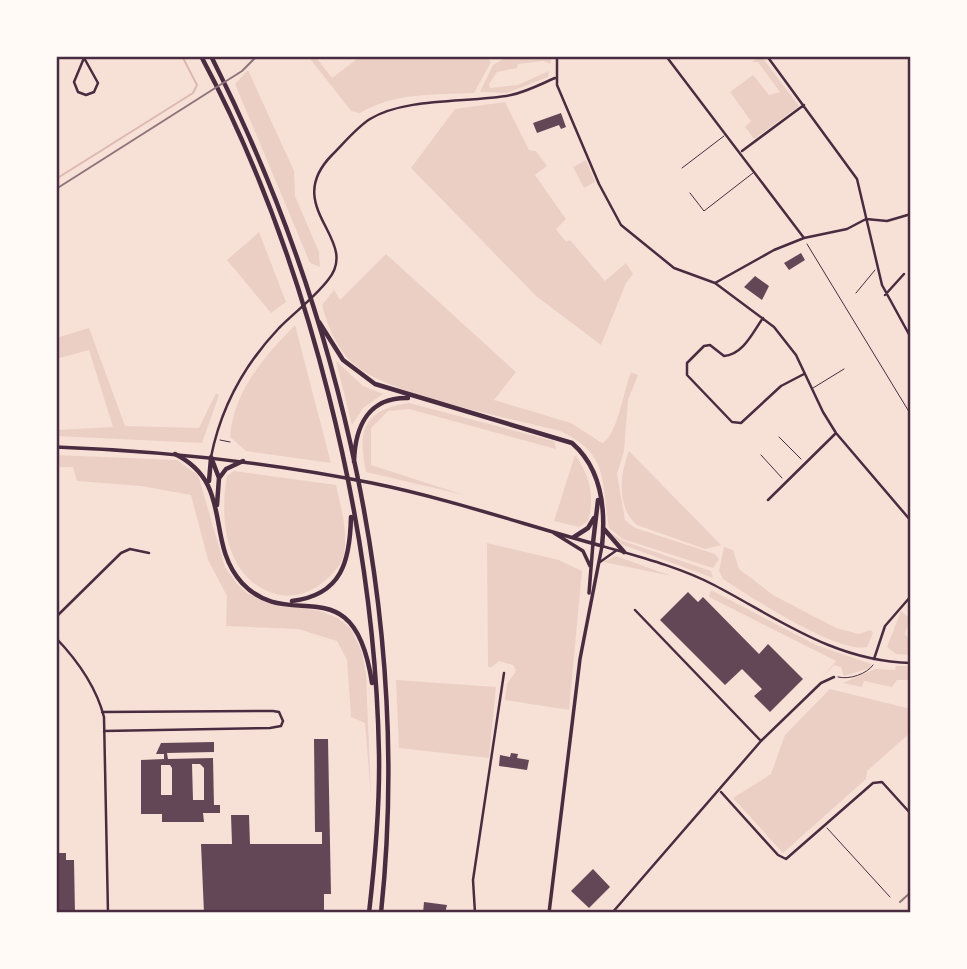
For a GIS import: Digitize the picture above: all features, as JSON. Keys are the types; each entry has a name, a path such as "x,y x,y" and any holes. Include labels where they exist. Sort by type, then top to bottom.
{"highway":[{"path":"201,56 276,228 307,325 342,457 366,601 377,711 378,791 369,913"},
{"path":"211,56 257,155 302,274 353,460 379,626 388,742 388,802 381,913"},
{"path":"315,316 337,353 356,372 376,384 416,399 541,431 572,443 592,463 604,529 602,546"},
{"path":"353,460 358,430 370,411 394,398 416,399"},
{"path":"176,454 200,469 209,484 217,506 224,550 234,572 251,591 284,602 332,611 354,627 363,643 377,711"},
{"path":"211,457 219,478 217,506"},
{"path":"209,484 211,457"},
{"path":"219,478 226,469 243,461"},
{"path":"593,543 599,492"},
{"path":"284,602 319,593 339,575 350,552 352,514"},
{"path":"574,537 588,528 596,514"},
{"path":"604,529 625,552"}],"main road":[{"path":"56,447 211,457 374,483 574,537 602,546 589,602"},
{"path":"546,529 583,551 590,566"},
{"path":"549,913 589,602 593,543"}],"street":[{"path":"557,56 555,78 599,184 621,225 674,268 715,284 762,318 787,342 836,433 911,520"},
{"path":"666,56 724,136 741,152 804,238"},
{"path":"767,56 854,174 885,295 911,338"},
{"path":"83,57 99,83 94,92 86,95 78,92 74,82 83,57"},
{"path":"211,457 224,411 246,368 279,329 325,284 335,269 333,243 313,197 314,181 323,164 364,123 384,113 508,96 555,78"},
{"path":"741,152 804,105"},
{"path":"715,284 774,250 804,238 847,229 866,219 887,222 911,214"},
{"path":"885,295 904,274"},
{"path":"762,318 748,340 733,355 724,356 710,345 704,346 687,363 687,375 732,422 741,423 781,386 804,374"},
{"path":"908,333 911,329"},
{"path":"768,500 836,433"},
{"path":"602,546 712,584 828,646 874,659 911,663"},
{"path":"56,617 121,553 130,549 149,553"},
{"path":"598,565 617,550"},
{"path":"874,659 885,626 911,596"},
{"path":"635,610 761,741"},
{"path":"56,638 83,670 103,712 108,913"},
{"path":"475,913 473,880 503,673"},
{"path":"612,913 721,792 761,741 821,683 834,677"},
{"path":"103,712 273,711 283,716 281,726 275,728 104,731"},
{"path":"721,792 778,855 786,859 873,783 882,782 911,814"}],"lane":[{"path":"682,169 724,136"},
{"path":"690,193 704,211 754,171"},
{"path":"856,293 877,268"},
{"path":"811,389 844,369"},
{"path":"825,826 890,897"}],"path":[{"path":"804,238 911,415"},
{"path":"779,437 805,463"},
{"path":"761,455 786,482"},
{"path":"834,677 847,679 873,668"}],"shaded area":[{"path":"308,56 315,56 332,78 361,56 486,56 491,62 474,93 401,98 360,113 351,111"},
{"path":"508,56 552,56 550,64 544,61 518,64 517,68 497,72 489,84 490,88 518,85 549,71 548,77 507,93 480,92 493,65"},
{"path":"761,56 799,106 754,139 745,127 751,121 730,92 753,75 769,95 780,92 758,62 752,62"},
{"path":"248,70 294,171 295,196 319,252 320,267 310,263 235,84"},
{"path":"505,102 529,150 536,151 547,166 535,175 566,219 556,229 566,242 570,240 605,281 626,263 633,274 626,283 601,345 536,296 411,168 455,109"},
{"path":"586,160 595,182 584,188 573,167"},
{"path":"259,232 286,302 271,313 227,260"},
{"path":"386,254 516,372 494,400 571,423 602,443 612,432 631,372 638,375 628,400 624,451 617,474 625,520 635,528 715,554 719,559 713,568 623,539 609,528 600,471 588,449 576,440 560,431 453,405 396,387 355,365 334,338 322,305 334,290 340,300"},
{"path":"295,325 331,463 246,451 230,437 237,404 252,375"},
{"path":"89,328 125,426 199,428 216,393 219,395 202,443 56,436 56,430 113,427 89,350 56,359 56,338"},
{"path":"336,361 363,386 383,394 363,408 352,425"},
{"path":"409,403 554,441 556,449 409,409 388,411 371,428 371,465 464,495 366,472 363,444 367,424 382,411"},
{"path":"629,451 721,545 705,549 637,525 630,518 622,490"},
{"path":"56,455 177,460 198,475 225,567 237,584 247,593 268,603 320,611 338,618 351,629 362,652 366,674 371,797 365,723 351,717 347,660 337,641 298,629 226,626 227,596 208,560 191,495 141,486 77,481 73,467 56,467"},
{"path":"575,455 588,479 591,495 588,521 579,527 554,521"},
{"path":"234,471 336,485 345,545 341,561 326,580 315,588 289,596 259,587 246,576 236,562 226,529 224,511 227,476"},
{"path":"610,532 623,541 711,571 713,578 621,544"},
{"path":"487,543 559,560 582,571 569,710 505,700 507,684 516,671 513,665 499,661 488,667"},
{"path":"724,547 733,550 739,569 773,595 836,628 859,634 871,630 873,633 867,647 854,647 816,633 772,610 723,579 719,571"},
{"path":"616,556 671,576 603,562"},
{"path":"711,590 816,645 871,664 870,668 844,676 841,667 834,665 820,680 836,661 709,597"},
{"path":"901,611 910,619 905,634 911,641 911,655 896,654 887,647"},
{"path":"896,666 911,666 911,680 897,680 892,687 864,681 862,687 843,683 875,669 895,670"},
{"path":"396,680 496,687 489,758 399,748"},
{"path":"830,689 911,709 911,732 867,771 866,779 783,853 733,798 771,774 785,735"}],"building":[{"path":"561,113 566,127 561,129 559,125 537,133 533,123"},
{"path":"801,253 805,260 789,270 784,263"},
{"path":"755,276 769,286 762,300 744,287"},
{"path":"688,592 698,602 703,597 759,654 768,644 803,679 770,712 754,696 762,689 742,669 725,685 660,620"},
{"path":"314,739 328,739 331,894 324,894 324,913 204,913 201,844 232,844 231,815 249,815 250,844 322,844 322,832 315,832"},
{"path":"214,742 214,752 167,753 168,759 213,758 214,805 220,805 220,813 203,813 204,822 162,822 162,814 141,814 141,760 164,759 164,754 156,754 161,743","holes":["192,764 200,764 204,768 204,800 193,800","161,765 170,765 172,768 172,795 161,795"]},
{"path":"511,753 518,754 517,758 529,760 527,770 499,766 500,755 510,757"},
{"path":"56,853 66,853 66,860 74,860 75,913 56,913"},
{"path":"593,869 610,887 589,908 571,891"},
{"path":"424,902 447,905 445,913 423,913"}],"waterway":[{"path":"56,179 193,93 197,85 182,56"}],"railway":[{"path":"56,189 242,71 257,56"},
{"path":"900,902 911,892"}]}
